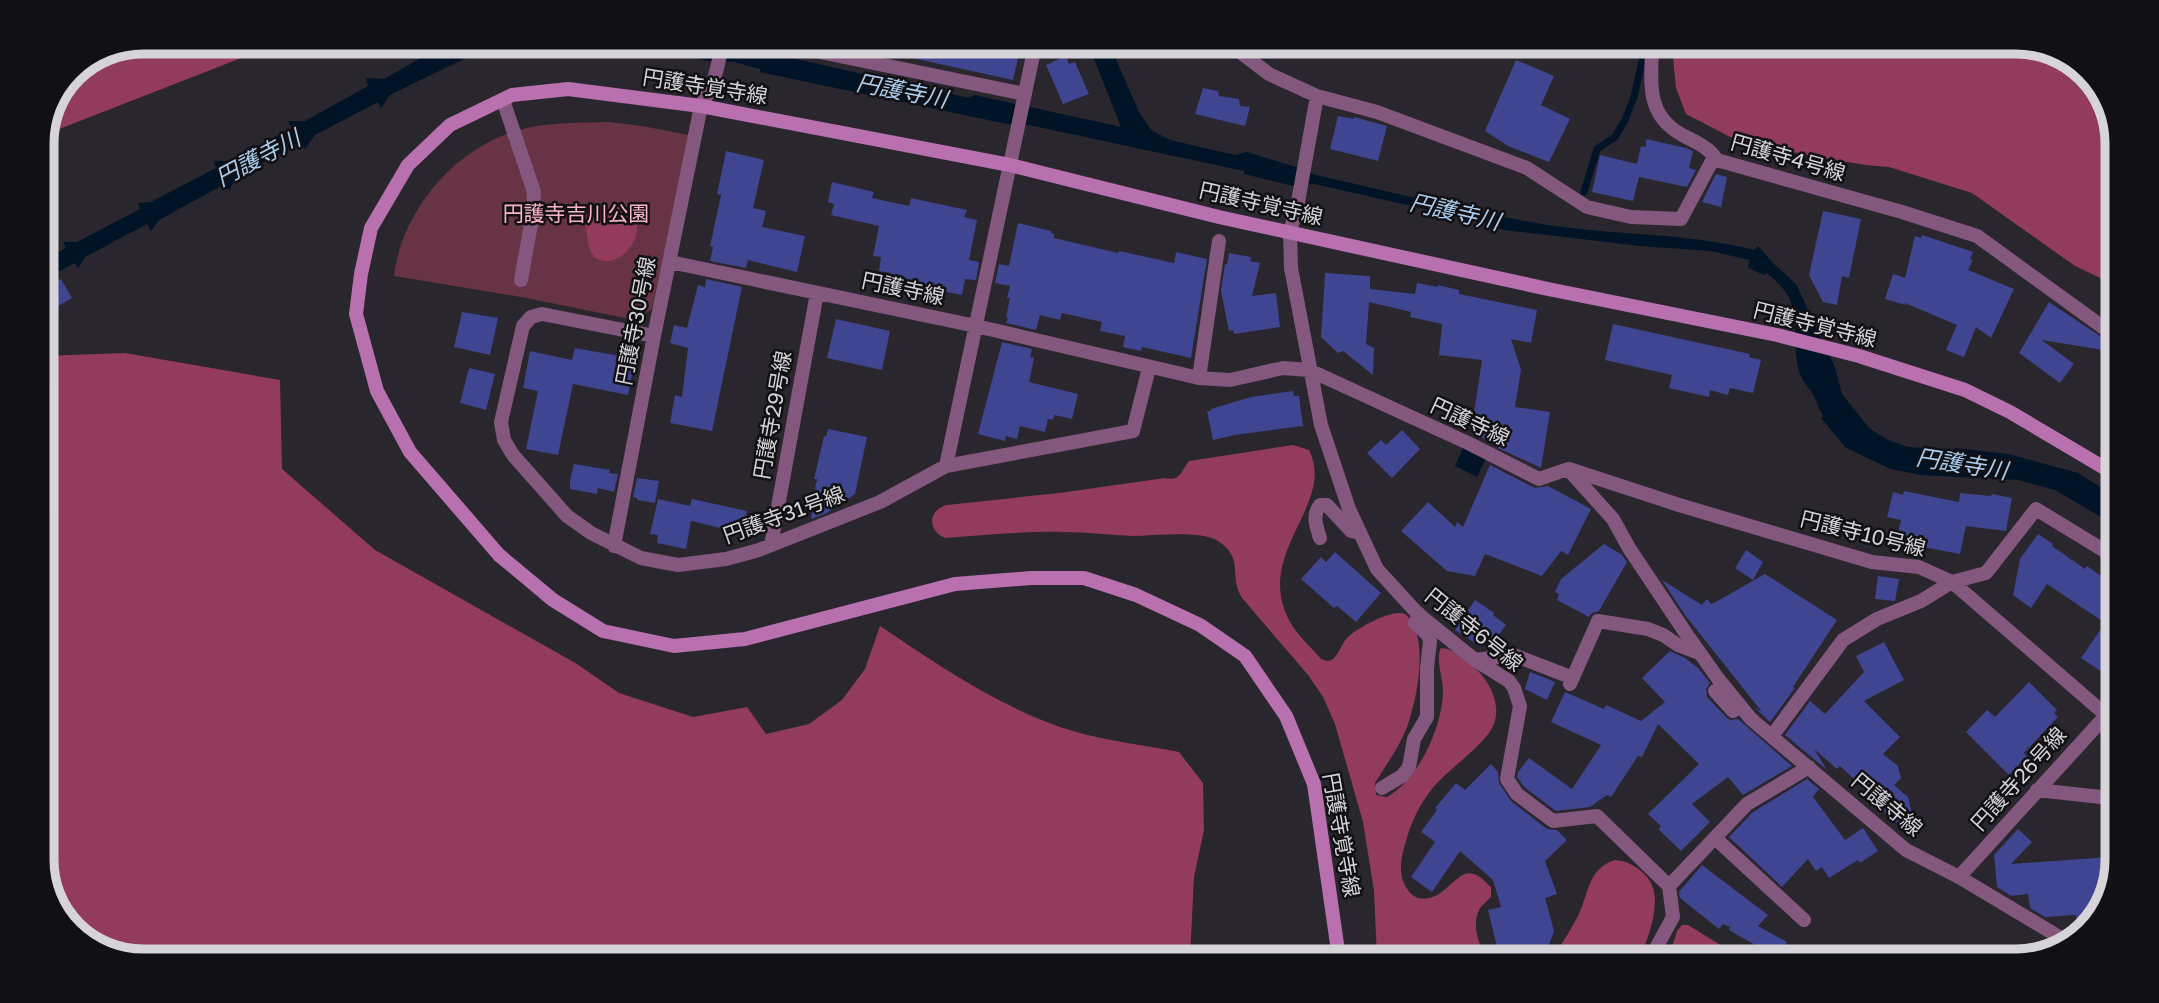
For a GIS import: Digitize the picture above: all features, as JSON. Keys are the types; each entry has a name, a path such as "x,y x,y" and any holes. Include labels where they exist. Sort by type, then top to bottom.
{"street":[{"name":"円護寺30号線","path":"614,546 701,106 713,84 720,54"},
{"path":"830,54 1025,94"},
{"path":"946,466 1033,54"},
{"path":"1242,54 1269,74 1317,96 1290,232"},
{"path":"1652,54 1651,92 1653,105 1660,117 1680,135 1712,153 1716,159"},
{"name":"円護寺覚寺線","path":"1338,949 1314,784 1286,716 1245,656 1200,625 1136,595 1084,578 1031,578 955,584 745,639 674,646 603,631 552,600 499,555 410,452 377,391 356,314 361,274 371,228 408,165 450,125 512,95 568,89 701,106 1010,165 1219,217 1548,289 1777,335 1859,356 1965,390 2010,412 2105,467"},
{"name":"円護寺4号線","path":"1317,96 1377,112 1527,168 1587,206 1631,217 1681,219 1713,159 1902,212 1977,236 2105,329"},
{"path":"503,100 534,192 521,280"},
{"name":"円護寺6号線","path":"1290,232 1291,268 1321,425 1349,509 1377,569 1419,614 1475,660 1509,681 1520,706 1507,779 1517,794 1553,821 1597,816 1669,886"},
{"path":"1199,378 1219,241"},
{"name":"円護寺線","path":"670,262 976,326 1199,378 1230,380 1283,368 1310,370 1539,479 1567,469 1613,520 1699,653 1751,719 1906,850 1959,877 2059,937"},
{"name":"円護寺29号線","path":"771,545 817,293"},
{"name":"円護寺31号線","path":"654,336 542,314 531,317 523,326 501,422 504,440 513,455 567,516 591,533 641,558 678,565 726,559 771,545 880,502 946,466 1133,431 1149,368"},
{"name":"円護寺10号線","path":"1567,469 1872,562 1919,567 1952,582 2105,709"},
{"path":"1320,538 1315,522 1315,512 1320,505 1327,505 1351,531 1360,533"},
{"path":"1772,736 1843,640 1877,619 1921,601 1952,582 1986,573 2036,509 2105,551"},
{"path":"1382,788 1402,776 1409,767 1415,739 1427,718 1430,641 1428,635 1415,624 1419,614"},
{"path":"1475,660 1514,655 1571,681 1598,621 1648,629 1699,653"},
{"path":"1715,691 1733,711 1740,706"},
{"name":"円護寺26号線","path":"1959,877 2105,716"},
{"path":"1656,949 1673,917 1669,886 1747,804 1809,767"},
{"path":"2037,790 2105,797"},
{"path":"1715,838 1804,920"}],"green space":[{"name":"円護寺吉川公園","path":"609,122 689,135 652,309 635,320 521,297 394,276 399,251 409,226 438,182 457,163 502,136 527,128"}],"shaded area":[{"path":"144,54 251,54 55,131 63,104 73,89 99,66 115,59"},
{"path":"1673,54 2015,54 2050,61 2083,85 2096,104 2103,126 2105,280 2075,266 1972,193 1889,167 1742,143 1686,114 1676,88"},
{"path":"614,206 630,211 636,221 636,235 624,254 612,261 602,261 594,257 589,248 585,223 594,214"},
{"path":"125,353 280,380 282,469 375,550 577,664 619,693 693,717 747,707 766,734 809,724 842,700 865,669 880,626 973,686 1047,722 1099,738 1179,752 1203,783 1204,830 1194,877 1190,949 144,949 126,947 99,937 80,923 66,904 54,865 54,356"},
{"path":"1293,445 1309,450 1315,470 1313,489 1288,548 1280,592 1290,622 1321,659 1331,660 1351,634 1375,620 1399,613 1405,614 1412,622 1420,654 1416,693 1407,727 1375,783 1376,795 1387,797 1399,789 1419,765 1434,735 1442,704 1443,685 1439,658 1441,648 1456,653 1487,682 1496,705 1492,728 1480,743 1439,781 1424,801 1408,834 1401,868 1406,888 1418,898 1435,896 1467,874 1477,875 1491,887 1491,897 1479,910 1476,922 1482,949 1377,949 1374,891 1363,822 1335,724 1323,697 1308,675 1242,598 1236,582 1234,561 1218,541 1189,535 1133,536 1081,532 945,538 933,525 936,511 947,505 1170,479 1180,475 1189,461"},
{"path":"1615,860 1629,863 1649,880 1655,901 1644,949 1558,949 1578,916 1590,883 1599,869"},
{"path":"1682,925 1688,925 1729,949 1671,949 1677,931"}],"water":[{"name":"円護寺川","path":"428,54 474,54 390,95 381,108 378,102 315,135 305,149 300,143 236,177 229,191 225,184 159,220 151,231 147,224 85,257 78,268 75,263 54,274 54,254 66,248 63,242 77,242 140,209 138,203 151,202 216,168 214,161 229,161 292,128 288,121 305,121 368,86 366,78 384,79"},
{"name":"円護寺川","path":"678,54 746,54 762,57 764,54 774,54 969,98 975,95 1121,127 1092,54 1114,54 1139,112 1151,130 1170,140 1235,155 1247,152 1316,175 1542,224 1702,240 1754,250 1758,246 1796,284 1835,367 1842,394 1870,429 1888,440 1909,447 1955,448 2008,454 2078,473 2105,490 2105,519 2055,490 2018,480 1920,475 1891,469 1846,448 1821,418 1823,416 1814,397 1800,375 1794,313 1787,294 1767,273 1764,275 1748,268 1750,260 1710,251 1640,246 1504,230 1478,221 1314,184 1293,186 1244,174 1244,171 1029,125 1007,124 760,72 760,69 734,62 708,61"},
{"path":"1463,448 1486,458 1477,477 1455,466"}],"building":[{"path":"894,54 1019,54 1013,80"},
{"path":"1066,56 1069,64 1075,62 1089,94 1063,104 1046,65"},
{"path":"1516,60 1554,76 1541,105 1570,119 1549,162 1508,146 1485,131"},
{"path":"1203,88 1218,91 1219,96 1239,99 1240,106 1250,107 1245,126 1195,114"},
{"path":"1338,116 1354,117 1387,126 1378,161 1330,149"},
{"path":"1646,139 1693,151 1689,168 1696,170 1687,187 1639,177 1633,201 1592,192 1600,155 1637,164 1641,146 1646,147"},
{"path":"726,151 764,160 753,208 766,211 762,227 805,236 797,272 748,260 746,268 710,261 713,247 710,246 721,195 717,194"},
{"path":"1716,174 1727,177 1721,207 1702,202"},
{"path":"832,182 874,192 872,198 909,206 911,198 967,210 964,217 977,220 969,260 979,262 976,280 965,279 962,295 889,281 891,273 879,271 881,257 873,256 879,226 831,215 834,204 828,202"},
{"path":"1823,211 1861,219 1849,278 1842,276 1837,305 1823,302 1809,275"},
{"path":"1018,223 1051,231 1054,238 1118,253 1119,251 1174,263 1176,252 1207,259 1191,358 1142,347 1141,351 1123,347 1125,336 1100,331 1102,322 1062,313 1060,320 1040,315 1036,330 1006,323 1010,286 995,283 999,264 1009,266"},
{"path":"1922,235 1973,252 1970,259 1973,260 1968,270 2014,289 1991,338 1976,327 1964,357 1946,350 1957,325 1905,303 1885,299 1893,274 1905,278 1915,236 1921,238"},
{"path":"1229,253 1251,257 1250,261 1260,263 1252,296 1276,293 1280,327 1234,334 1233,330 1229,331 1221,291"},
{"path":"1325,273 1370,276 1370,289 1415,294 1417,283 1438,285 1459,290 1459,294 1537,310 1531,343 1511,339 1521,370 1515,407 1550,412 1541,468 1478,436 1480,420 1473,420 1482,360 1439,355 1442,324 1410,317 1411,312 1369,302 1366,344 1374,348 1373,375 1343,351 1338,353 1321,337"},
{"path":"61,279 72,298 54,308 54,283"},
{"path":"706,279 742,287 712,431 670,423 675,395 682,397 688,348 670,343 674,325 687,328 698,285 705,287"},
{"path":"2049,302 2105,339 2105,350 2042,340 2074,364 2060,383 2019,353"},
{"path":"462,312 498,318 490,355 454,347"},
{"path":"836,319 890,331 882,370 827,358"},
{"path":"1613,324 1750,354 1749,357 1761,360 1753,393 1730,388 1728,395 1710,390 1709,397 1669,388 1672,375 1605,360"},
{"path":"1002,342 1032,349 1030,357 1034,358 1029,382 1078,394 1072,419 1054,415 1053,420 1048,419 1045,432 1020,426 1017,439 1006,436 1005,441 978,434"},
{"path":"575,348 625,357 623,368 633,370 628,395 573,384 558,455 526,449 538,391 523,388 530,351 572,360"},
{"path":"469,368 495,374 486,410 460,403"},
{"path":"1293,391 1294,396 1299,396 1303,426 1213,440 1207,411 1251,397"},
{"path":"828,429 867,437 855,494 827,513 811,519 817,490 817,479 814,479"},
{"path":"1402,430 1420,449 1392,478 1367,453 1381,440 1386,445"},
{"path":"574,464 610,470 609,473 618,474 614,492 598,488 597,494 570,489"},
{"path":"1490,465 1535,488 1548,486 1591,509 1568,555 1561,551 1542,576 1485,554 1475,576 1447,571 1401,531 1428,502 1455,527 1457,522 1463,527"},
{"path":"637,478 659,481 655,503 633,497"},
{"path":"1904,491 1959,502 1960,493 2012,498 2006,531 1966,526 1960,554 1896,542 1901,520 1887,517 1893,492 1903,495"},
{"path":"658,499 690,506 692,499 747,511 742,533 691,521 686,549 657,543 658,535 650,534"},
{"path":"2038,534 2085,569 2087,566 2105,579 2105,623 2047,584 2031,608 2013,595 2020,559"},
{"path":"1604,544 1622,555 1627,562 1599,611 1589,617 1557,600 1559,594 1555,592 1561,579"},
{"path":"1746,550 1763,562 1753,580 1735,568"},
{"path":"1335,552 1381,593 1356,622 1337,606 1334,608 1301,579 1321,557 1326,562"},
{"path":"1765,574 1837,620 1793,687 1795,688 1770,722 1754,707 1762,712 1685,615 1662,580 1702,605 1707,599 1711,604 1714,603"},
{"path":"1878,576 1899,579 1895,601 1875,599"},
{"path":"1475,600 1506,625 1492,644 1479,636 1475,643 1455,630"},
{"path":"2105,623 2105,674 2081,658"},
{"path":"1884,642 1904,680 1864,701 1900,737 1883,754 1898,766 1901,778 1894,785 1908,797 1912,813 1900,826 1878,806 1880,803 1840,766 1837,769 1814,749 1827,770 1785,735 1810,701 1825,714 1864,672 1856,656"},
{"path":"1670,651 1698,668 1710,683 1706,689 1707,697 1726,717 1730,720 1738,719 1792,766 1743,795 1728,777 1692,804 1710,822 1681,851 1658,829 1661,826 1648,814 1699,764 1658,724 1642,757 1638,756 1611,797 1607,795 1590,807 1556,811 1524,787 1517,777 1529,758 1572,789 1601,745 1551,722 1565,692 1604,709 1606,705 1641,721 1665,702 1642,678"},
{"path":"1530,672 1555,682 1547,700 1525,689"},
{"path":"2029,682 2057,710 2054,713 2058,717 2024,753 2027,756 2009,775 1966,732 1987,710 1995,717"},
{"path":"1491,764 1498,772 1499,783 1511,801 1547,829 1557,830 1567,840 1545,861 1557,894 1545,898 1554,931 1548,949 1498,949 1488,910 1501,907 1493,880 1460,851 1432,892 1411,877 1435,842 1421,832 1437,810 1435,808 1456,783 1465,790"},
{"path":"1807,779 1819,789 1813,797 1845,840 1863,828 1878,851 1829,878 1822,867 1816,871 1808,859 1782,887 1729,837 1753,812"},
{"path":"2018,829 2032,842 2011,864 2105,857 2103,877 2093,904 2077,924 2076,915 2045,917 2030,908 2028,894 2011,896 1997,887 1994,855"},
{"path":"1702,865 1768,915 1758,926 1787,942 1783,949 1762,949 1729,930 1730,927 1723,924 1719,929 1680,898 1679,892"}],"waterway":[{"path":"1584,192 1597,149 1615,137 1625,120 1634,97 1644,54"}]}
